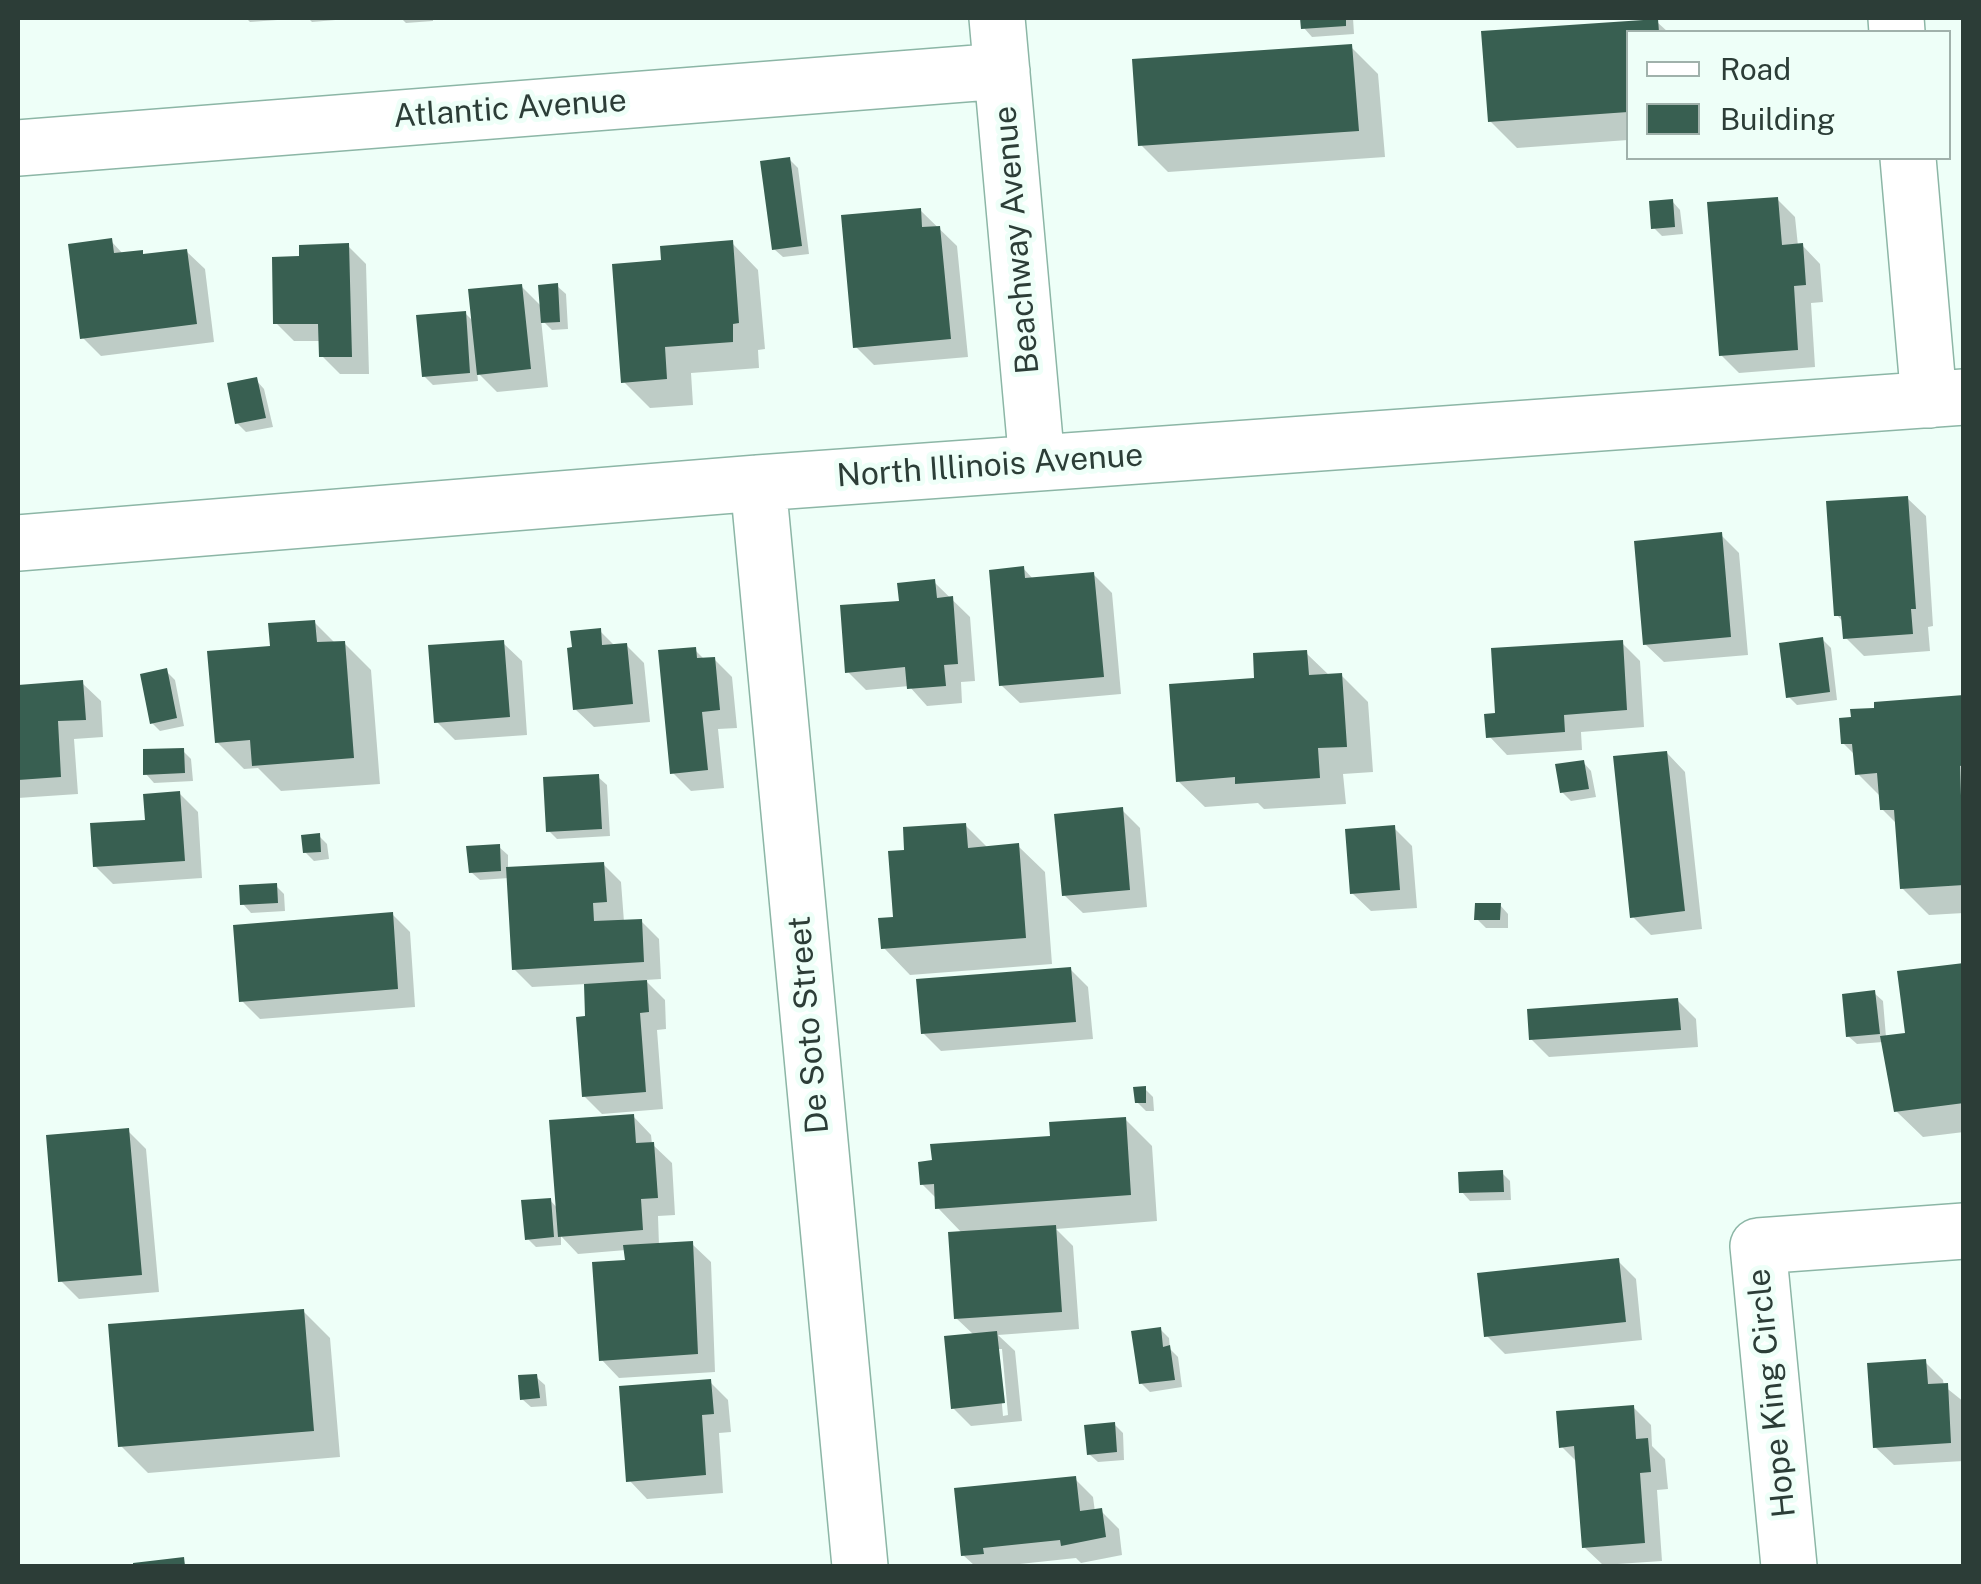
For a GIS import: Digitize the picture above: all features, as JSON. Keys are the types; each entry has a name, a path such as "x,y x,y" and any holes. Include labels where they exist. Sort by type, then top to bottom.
{"street":[{"name":"Beachway Avenue","path":"998,18 1037,463"},
{"name":"Atlantic Avenue","path":"18,148 1002,71"},
{"path":"1908,160 1946,398"},
{"name":"North Illinois Avenue","path":"18,543 758,483 1946,398"},
{"name":"De Soto Street","path":"758,483 860,1566"},
{"name":"Hope King Circle","path":"1789,1566 1758,1246 1964,1231"}],"building":[{"path":"1300,18 1346,18 1346,26 1301,29"},
{"path":"1658,19 1659,30 1626,30 1626,112 1488,122 1481,31"},
{"path":"1352,44 1359,131 1138,146 1132,59"},
{"path":"790,157 802,246 772,250 760,161"},
{"path":"1778,197 1782,245 1803,243 1806,285 1794,286 1798,350 1719,356 1707,202"},
{"path":"1673,199 1675,227 1651,229 1649,201"},
{"path":"921,208 922,227 940,226 951,339 853,348 841,215"},
{"path":"112,238 114,253 187,249 197,324 80,339 68,244"},
{"path":"733,240 739,323 733,324 733,342 665,347 667,379 621,383 612,264 661,260 660,246"},
{"path":"349,243 352,357 319,357 318,324 273,324 272,257 299,256 299,245"},
{"path":"558,283 560,322 541,323 538,285"},
{"path":"522,284 531,369 477,375 468,289"},
{"path":"466,311 470,373 422,377 416,315"},
{"path":"257,377 266,418 235,424 227,383"},
{"path":"1908,496 1916,609 1911,609 1913,634 1843,639 1841,616 1834,616 1826,501"},
{"path":"1722,532 1731,637 1643,645 1634,541"},
{"path":"1024,566 1025,578 1094,572 1104,677 999,686 989,570"},
{"path":"935,579 937,598 953,596 958,664 944,665 946,686 907,689 905,667 845,673 840,605 899,601 897,583"},
{"path":"315,620 317,642 345,641 354,758 252,766 250,740 215,743 207,651 270,646 268,623"},
{"path":"601,628 602,645 627,643 633,704 573,710 567,648 572,647 570,631"},
{"path":"1823,637 1830,692 1786,698 1779,643"},
{"path":"504,640 510,717 434,723 428,645"},
{"path":"1623,640 1627,710 1564,715 1565,732 1486,738 1484,714 1495,713 1491,648"},
{"path":"696,647 697,658 715,657 720,710 702,712 708,770 670,774 658,650"},
{"path":"1307,650 1309,675 1342,673 1347,747 1318,748 1320,778 1235,784 1235,777 1176,782 1169,684 1254,678 1253,653"},
{"path":"167,668 177,718 150,724 140,674"},
{"path":"83,680 86,720 58,721 61,777 18,780 18,685"},
{"path":"1964,695 1964,765 1960,766 1964,885 1900,889 1894,810 1880,810 1877,773 1855,775 1852,744 1841,744 1839,718 1851,717 1850,709 1874,708 1874,702"},
{"path":"184,748 185,773 143,775 143,749"},
{"path":"1667,751 1685,911 1630,918 1613,756"},
{"path":"1584,760 1589,789 1560,793 1555,764"},
{"path":"599,774 602,829 546,832 543,777"},
{"path":"180,791 185,861 93,867 90,823 145,820 143,794"},
{"path":"1123,807 1130,890 1062,896 1054,814"},
{"path":"966,823 968,848 1019,843 1026,938 881,949 878,918 893,917 888,851 904,850 903,827"},
{"path":"1395,825 1400,890 1350,894 1345,829"},
{"path":"320,833 321,852 303,853 301,835"},
{"path":"500,844 501,871 469,873 466,846"},
{"path":"604,862 607,902 593,903 594,921 642,919 644,962 512,970 506,867"},
{"path":"277,883 278,903 240,905 239,885"},
{"path":"1475,903 1501,903 1500,920 1474,920"},
{"path":"393,912 398,989 239,1002 233,925"},
{"path":"1964,963 1964,1103 1894,1112 1880,1036 1905,1033 1897,971"},
{"path":"1071,967 1076,1022 921,1034 916,979"},
{"path":"647,980 649,1012 640,1013 646,1092 582,1097 576,1017 585,1016 584,984"},
{"path":"1875,990 1880,1034 1846,1037 1842,994"},
{"path":"1678,998 1681,1030 1529,1040 1527,1009"},
{"path":"1146,1086 1146,1103 1135,1103 1133,1087"},
{"path":"634,1114 636,1143 654,1142 658,1198 641,1199 643,1230 558,1237 549,1120"},
{"path":"1126,1117 1131,1195 935,1209 934,1184 920,1185 918,1162 932,1160 930,1144 1050,1136 1049,1122"},
{"path":"129,1128 142,1275 58,1282 46,1135"},
{"path":"1503,1170 1504,1192 1459,1193 1458,1172"},
{"path":"551,1198 554,1237 525,1240 521,1200"},
{"path":"1056,1225 1062,1312 954,1319 948,1232"},
{"path":"693,1241 698,1354 599,1361 592,1262 625,1260 623,1245"},
{"path":"1619,1258 1626,1322 1484,1337 1477,1273"},
{"path":"304,1309 314,1431 118,1447 108,1324"},
{"path":"1161,1327 1163,1347 1170,1345 1175,1380 1139,1384 1131,1331"},
{"path":"997,1331 1005,1403 951,1409 944,1336"},
{"path":"1926,1359 1928,1384 1948,1383 1951,1443 1873,1448 1867,1363"},
{"path":"537,1374 540,1398 520,1400 518,1375"},
{"path":"711,1379 714,1414 702,1415 706,1475 626,1482 619,1386"},
{"path":"1634,1405 1636,1439 1648,1438 1651,1472 1640,1473 1645,1543 1582,1548 1574,1446 1559,1448 1556,1411"},
{"path":"1115,1422 1117,1452 1087,1455 1084,1425"},
{"path":"1076,1476 1080,1511 1102,1508 1106,1537 1061,1546 1060,1540 983,1548 984,1554 961,1556 954,1488"},
{"path":"184,1557 185,1566 133,1566 133,1563"}]}
